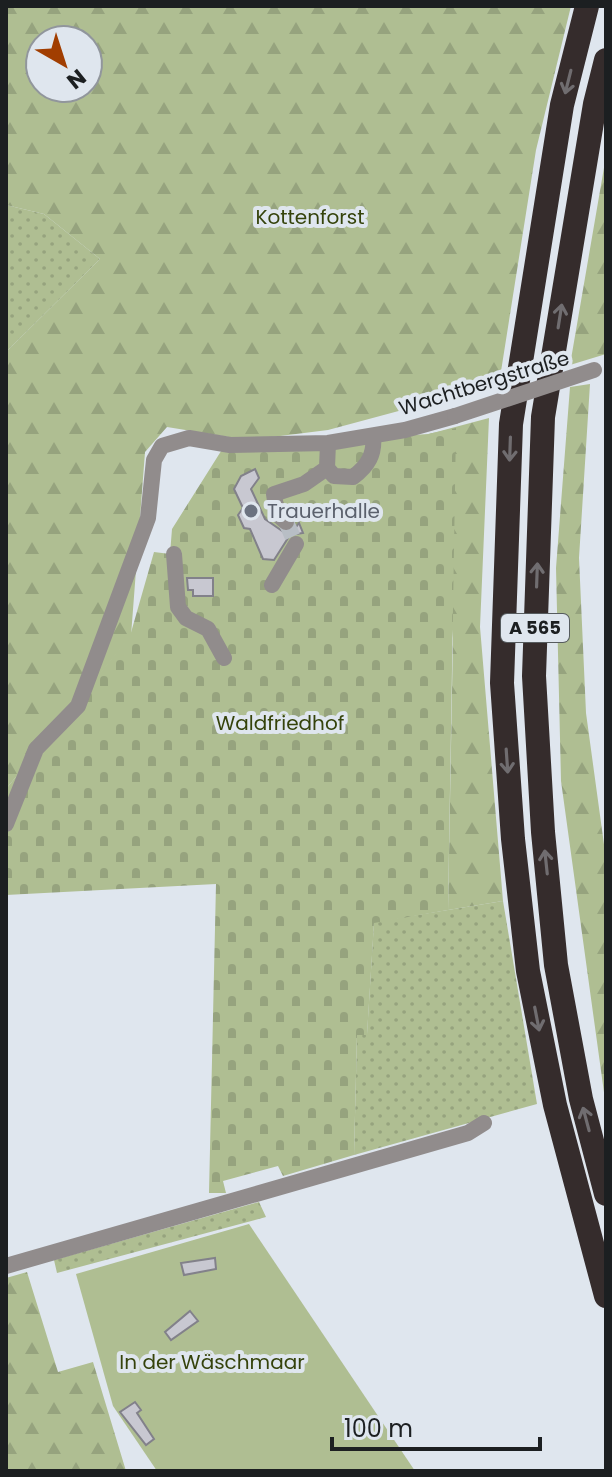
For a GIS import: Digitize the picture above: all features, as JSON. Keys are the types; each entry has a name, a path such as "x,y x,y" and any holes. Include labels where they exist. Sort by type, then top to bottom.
{"highway":[{"name":"A 565","path":"587,6 562,105 511,424 502,683 513,839 528,971 555,1105 606,1296"},
{"name":"A 565","path":"606,60 595,104 543,417 534,676 543,832 556,965 581,1099 606,1194"}],"street":[{"name":"Wachtbergstraße","path":"6,824 36,749 78,706 148,518 154,460 162,446 189,438 230,445 328,443 373,436 455,416 600,368"},
{"path":"328,443 327,468 334,476 353,477 370,459 375,448 373,436"},
{"path":"286,522 277,514 274,494 304,484 327,468"},
{"path":"272,585 296,544"},
{"path":"174,554 178,607 186,618 208,629 224,658"},
{"path":"6,1266 468,1133 484,1123"}],"green space":[{"name":"Kottenforst","path":"6,6 571,6 536,150 499,384 328,430 247,440 167,427 145,452 131,636 6,789 6,352 100,259 44,214 6,205"},
{"path":"606,156 606,354 570,365"},
{"path":"6,205 44,214 100,259 6,352"},
{"path":"590,384 579,558 586,713 606,859 606,1107 561,781 556,568 570,387"},
{"path":"489,418 480,627 503,901 448,910 453,638 429,434"},
{"name":"Waldfriedhof","path":"456,428 448,910 374,923 367,1035 357,1035 354,1155 283,1176 278,1166 223,1181 226,1193 209,1193 216,884 6,895 6,789 130,636 154,552 170,554 172,529 223,448 428,434"},
{"path":"503,901 537,1104 354,1155 357,1035 367,1034 374,922"},
{"path":"259,1202 266,1217 57,1273 54,1260"},
{"name":"In der Wäschmaar","path":"249,1224 415,1471 157,1471 113,1406 76,1274"},
{"path":"27,1272 58,1372 93,1362 126,1471 6,1471 6,1278"}],"building":[{"name":"Trauerhalle","path":"255,469 259,478 251,489 265,519 285,533 294,530 299,523 303,533 290,535 274,560 263,559 250,529 244,528 238,515 243,508 234,489 241,476"},
{"path":"187,578 213,578 213,596 193,596 193,590 188,590"},
{"path":"215,1258 216,1269 184,1275 181,1263"},
{"path":"190,1311 198,1321 171,1340 165,1332"},
{"path":"135,1402 141,1410 137,1413 154,1439 146,1445 120,1412"}],"tunnel":[{"path":"286,522 296,544"}],"place":[{"name":"Trauerhalle","path":"251,511"}]}
